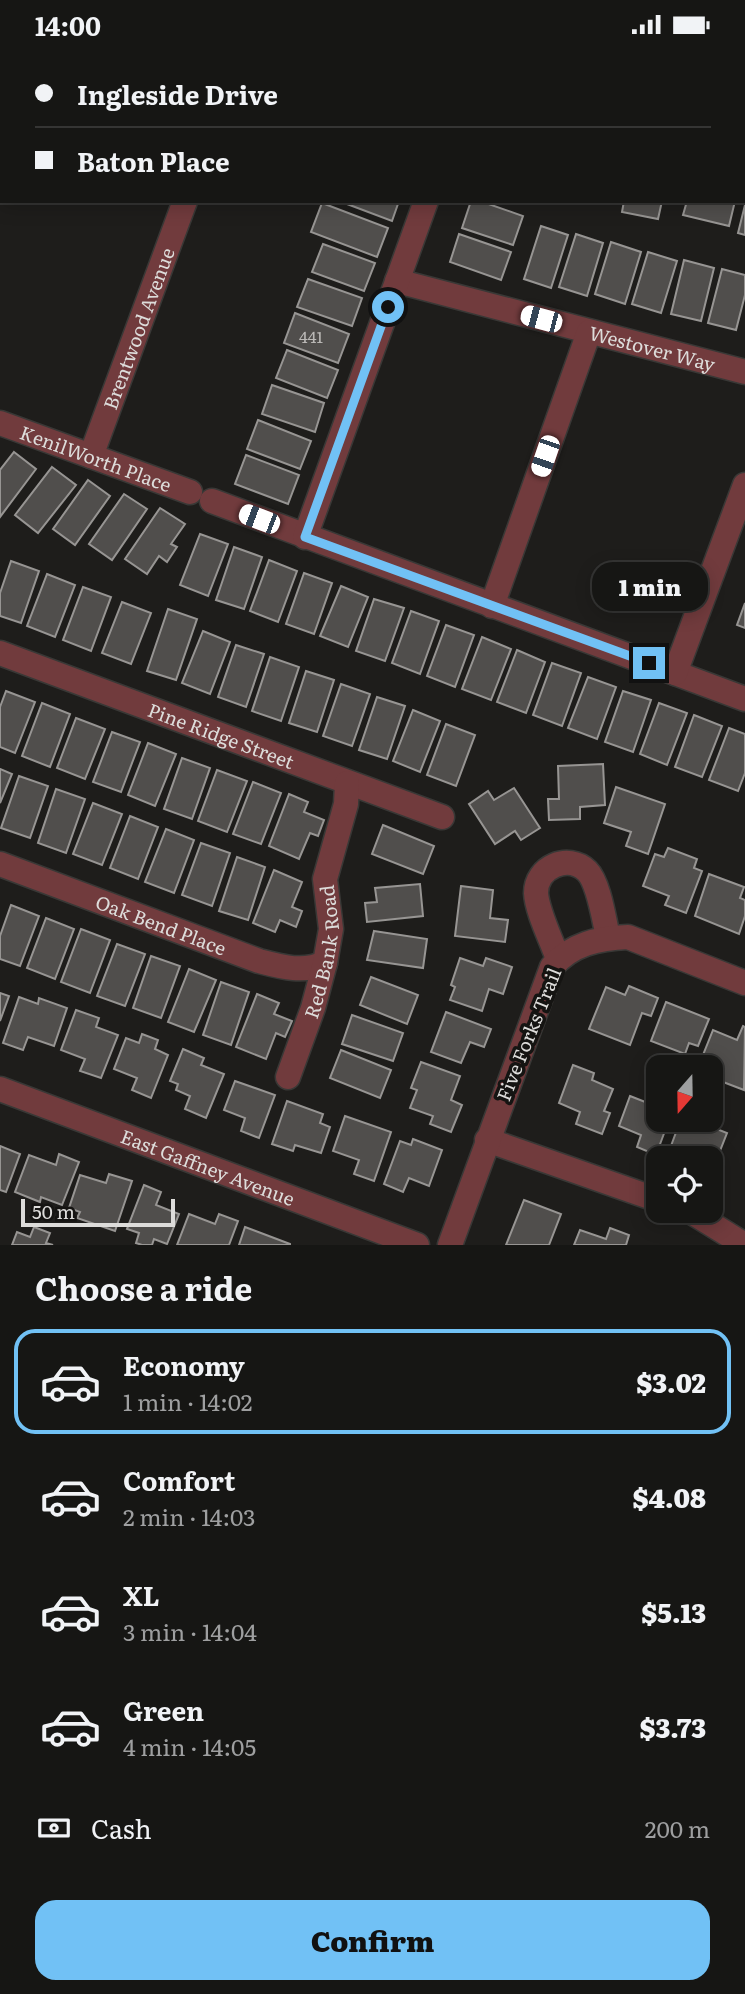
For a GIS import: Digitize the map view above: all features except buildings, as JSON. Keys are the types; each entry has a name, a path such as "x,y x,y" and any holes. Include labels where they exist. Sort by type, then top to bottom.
{"street":[{"name":"Brentwood Avenue","path":"91,456 184,203"},
{"path":"305,537 425,203"},
{"name":"Westover Way","path":"397,281 745,372"},
{"path":"492,606 589,332"},
{"name":"KenilWorth Place","path":"0,423 745,699"},
{"path":"674,673 745,485"},
{"name":"Pine Ridge Street","path":"0,653 442,817"},
{"name":"Red Bank Road","path":"288,1077 313,1008 325,963 331,929 325,879 346,804 346,783"},
{"path":"558,960 536,894 540,878 546,870 557,864 575,863 587,870 594,882 608,937"},
{"name":"Oak Bend Place","path":"0,864 259,961 288,969 316,967 325,963"},
{"name":"Five Forks Trail","path":"450,1245 552,967 567,951 608,937 628,937 745,983"},
{"name":"East Gaffney Avenue","path":"0,1089 417,1245"},
{"path":"487,1140 646,1196"},
{"path":"709,1223 745,1245"}],"route":[{"path":"388,307 305,537 649,663"}]}
